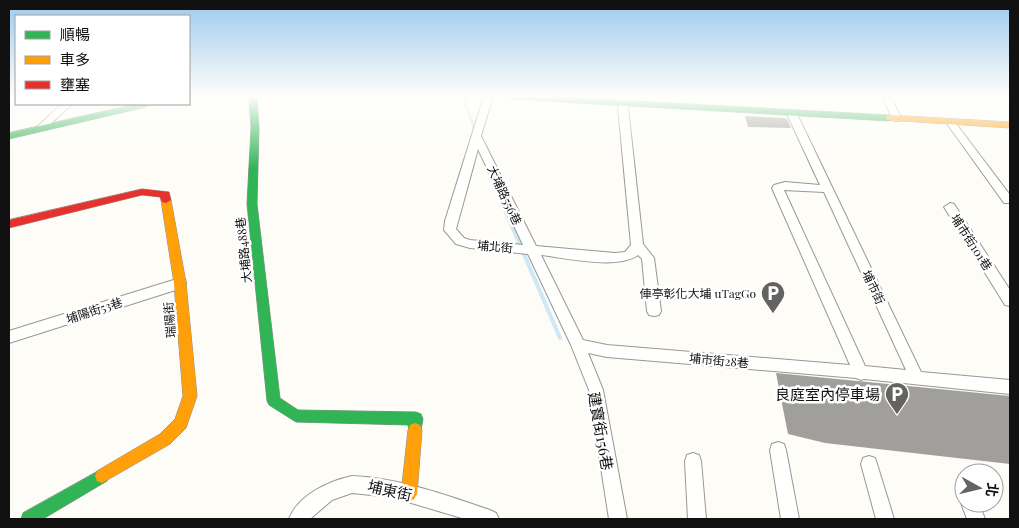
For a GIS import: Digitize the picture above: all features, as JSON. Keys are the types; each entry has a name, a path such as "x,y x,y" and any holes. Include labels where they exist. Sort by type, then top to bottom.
{"street":[{"path":"41,128 49,121"},
{"path":"9,136 73,121"},
{"name":"大埔路488巷","path":"254,121 252,204 274,401 296,416 416,419 408,494"},
{"path":"476,135 480,121"},
{"path":"625,121 637,244 648,258 654,312"},
{"name":"埔市街","path":"796,121 917,378"},
{"path":"919,121 1010,125"},
{"path":"951,123 1008,200"},
{"name":"大埔路556巷","path":"476,135 578,345"},
{"name":"埔北街","path":"476,135 450,230 460,241 470,244 615,258 628,256 635,251 637,244"},
{"path":"828,190 785,186 778,188 861,374"},
{"name":"瑞陽街","path":"9,224 142,192 165,194 180,283 190,396 181,423 165,438 29,519"},
{"name":"埔市街101巷","path":"950,207 1010,301"},
{"name":"埔陽街53巷","path":"9,338 180,283"},
{"name":"埔市街28巷","path":"578,345 607,351 917,378"},
{"name":"建寶街156巷","path":"578,345 596,390 618,519"},
{"path":"917,378 1010,387"},
{"path":"778,450 790,519"},
{"path":"693,461 697,519"},
{"path":"869,464 885,519"},
{"name":"埔東街","path":"298,519 325,494 339,487 362,483 408,494 490,519"}],"building":[{"path":"746,121 788,121 791,128 748,127"},
{"name":"良庭室內停車場","path":"776,373 1010,396 1010,464 825,443 788,434"}],"waterway":[{"path":"471,121 475,131"},
{"path":"486,164 506,211"},
{"path":"505,210 560,338"}],"traffic: fast":[{"path":"9,136 75,121"},
{"path":"255,121 252,204 274,401 296,416 416,419 415,430"},
{"path":"29,519 102,476"}],"traffic: slow":[{"path":"935,121 1010,125"},
{"path":"102,476 165,439 181,423 190,396 180,283 166,200"},
{"path":"409,494 415,430"}],"traffic: jam":[{"path":"9,224 142,192 165,194 166,200"}],"place":[{"name":"俥亭彰化大埔 uTagGo","path":"773,314"},
{"name":"良庭室內停車場","path":"897,415"}]}
